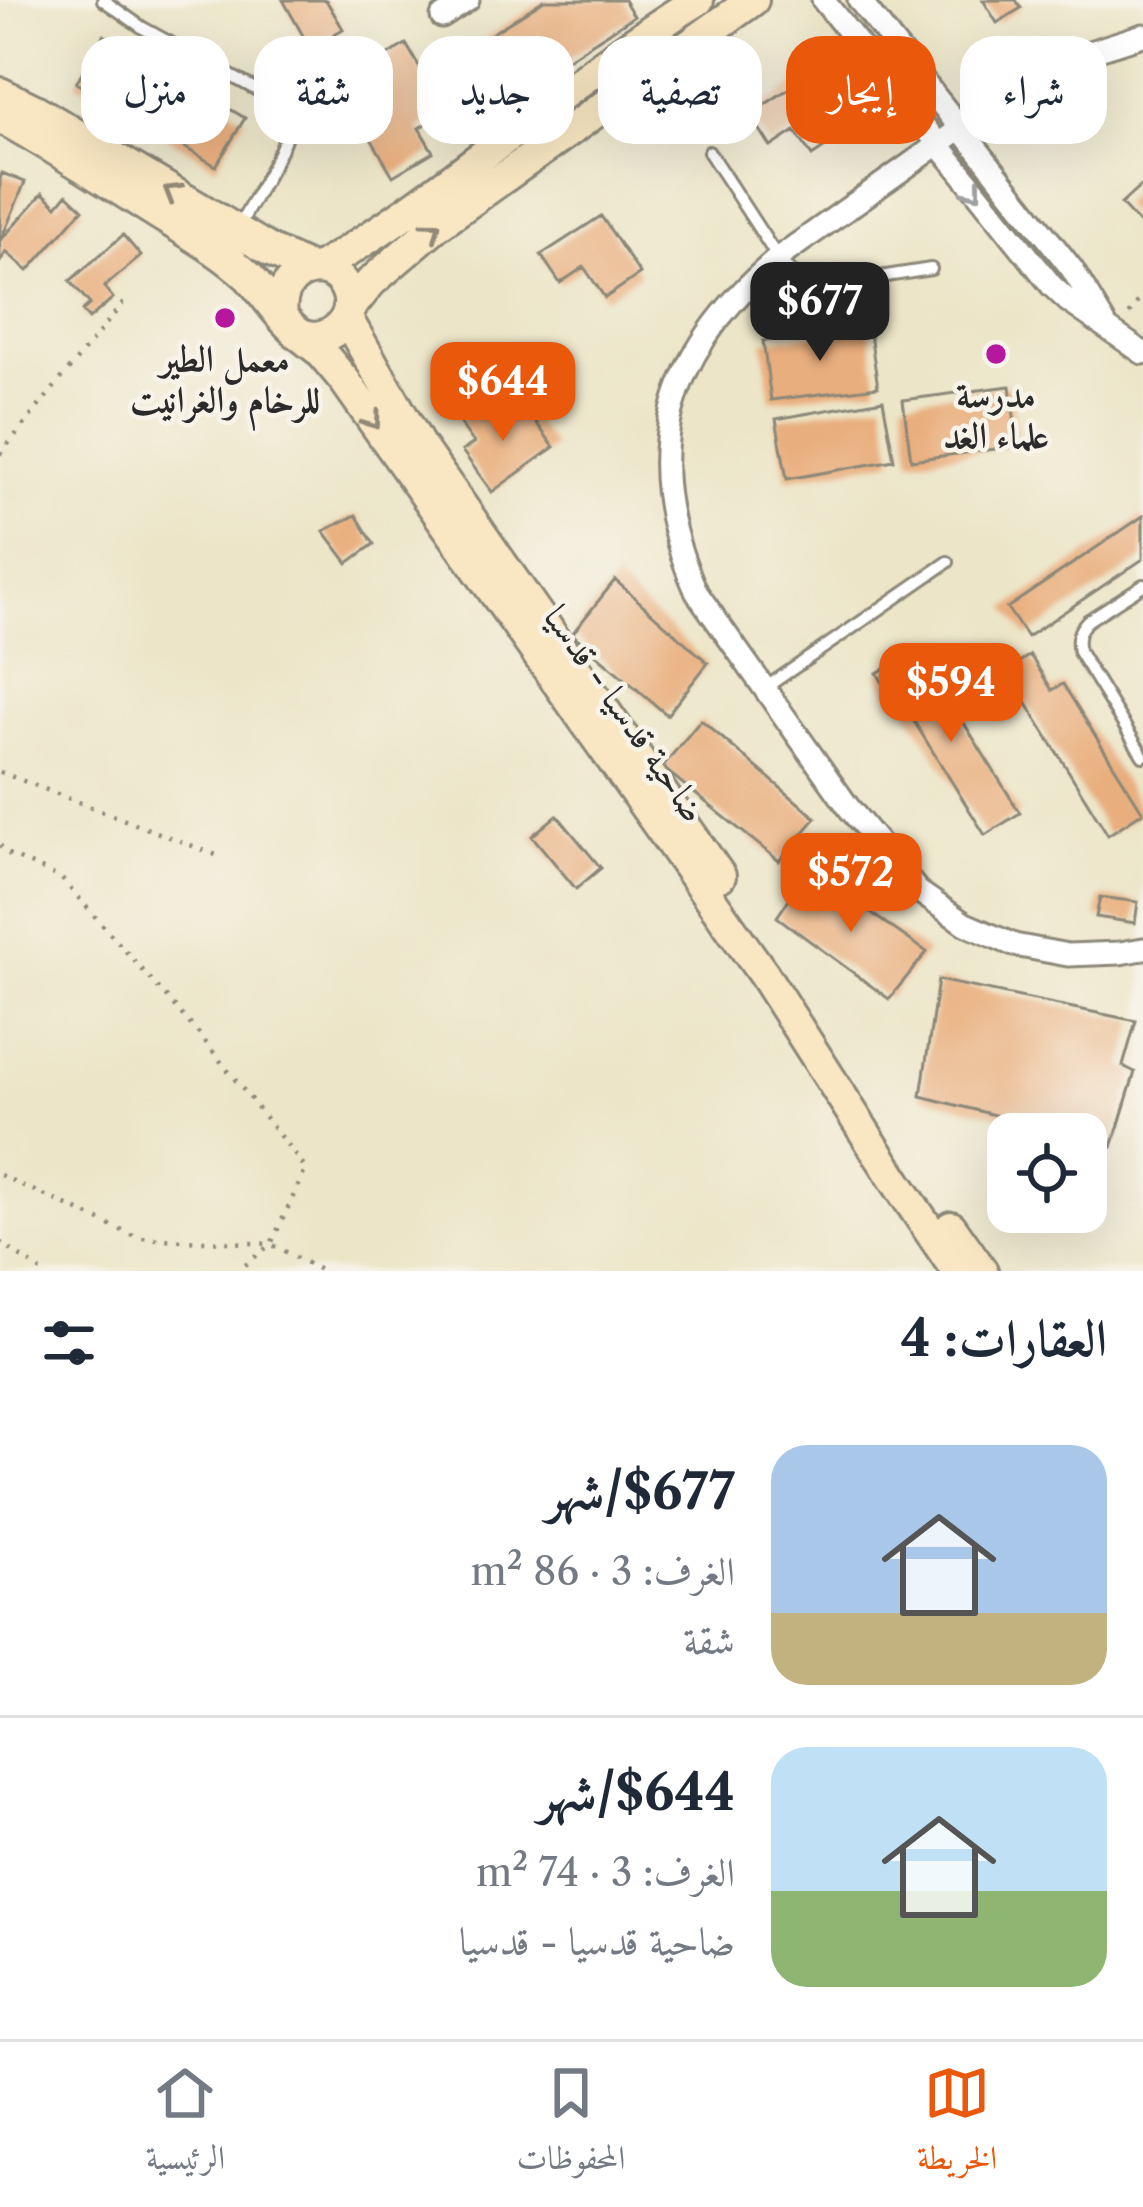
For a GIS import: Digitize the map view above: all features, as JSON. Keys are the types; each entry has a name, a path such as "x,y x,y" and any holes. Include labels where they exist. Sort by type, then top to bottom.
{"main road":[{"path":"698,0 628,46 375,236 315,269 299,272 283,290 290,324 319,338 331,334 371,282 437,225 753,0"},
{"path":"0,93 271,251 332,273 348,295 348,313"},
{"name":"ضاحية قدسيا - قدسيا","path":"0,117 247,274 345,381 764,974 957,1271"},
{"name":"ضاحية قدسيا - قدسيا","path":"348,313 419,445 782,964 982,1271"}],"street":[{"path":"442,17 468,0"},
{"path":"823,0 1052,286 1143,352"},
{"path":"859,0 960,128 778,258 744,286 705,334 677,390 665,453 670,513 680,555 697,592 881,850 918,892 965,924 1014,945 1068,955 1143,949"},
{"path":"1107,46 1143,35"},
{"path":"973,144 1072,269 1110,329"}],"lane":[{"path":"103,0 143,28 277,101 286,115 288,127 279,150 237,231"},
{"path":"709,152 778,258 805,282 822,286 931,269"},
{"path":"765,688 948,562"},
{"path":"1143,585 1087,621 1077,644 1143,756"}],"path":[{"path":"1110,329 1143,294"},
{"path":"0,454 128,297"},
{"path":"0,772 224,858"},
{"path":"0,845 6,853 62,878 199,1034 306,1169 271,1244 238,1271"},
{"path":"0,1175 138,1238 271,1244 322,1271"},
{"path":"0,1242 41,1271"}],"building":[{"path":"283,0 326,0 343,29 331,36 303,36"},
{"path":"544,0 624,0 634,16 574,55 574,36 488,36"},
{"path":"983,0 1016,0 1021,8 997,23"},
{"path":"406,44 417,63 417,144 428,144 433,152 393,176 374,144 393,144 393,52"},
{"path":"786,91 786,137 771,147 762,133 762,106"},
{"path":"230,109 245,118 230,143"},
{"path":"179,144 229,144 216,166"},
{"path":"804,144 830,144 812,156"},
{"path":"2,173 25,182 1,240 43,193 57,206 67,194 83,209 28,271 6,252 0,262"},
{"path":"1143,184 1143,228 1121,204"},
{"path":"601,216 640,274 605,298 584,267 560,283 541,255"},
{"path":"123,235 141,256 104,287 113,298 89,319 82,311 90,304 70,281"},
{"path":"869,327 878,387 771,400 763,341"},
{"path":"1010,386 1018,446 911,460 903,400"},
{"path":"883,400 894,460 787,479 776,419"},
{"path":"488,401 503,421 524,406 554,447 492,492 462,451 474,443 459,422"},
{"path":"356,515 374,544 348,563 324,531"},
{"path":"1143,516 1143,559 1027,637 1007,608"},
{"path":"615,580 708,663 667,715 572,634"},
{"path":"906,655 929,690 939,683 1020,813 985,835 900,699 895,703 877,673"},
{"path":"1030,655 1052,690 1063,684 1143,812 1108,835 1024,699 1019,703 1001,674"},
{"path":"701,720 816,818 779,861 662,767"},
{"path":"557,815 601,868 576,889 532,836"},
{"path":"809,870 927,952 889,999 777,917"},
{"path":"1100,897 1138,902 1135,923 1096,917"},
{"path":"938,980 1136,1021 1123,1066 1135,1072 1112,1147 1107,1145 1107,1113 987,1113 921,1096"}],"place":[{"name":"معمل الطير للرخام والغرانيت","path":"225,318"},
{"name":"مدرسة علماء الغد","path":"996,354"}]}
